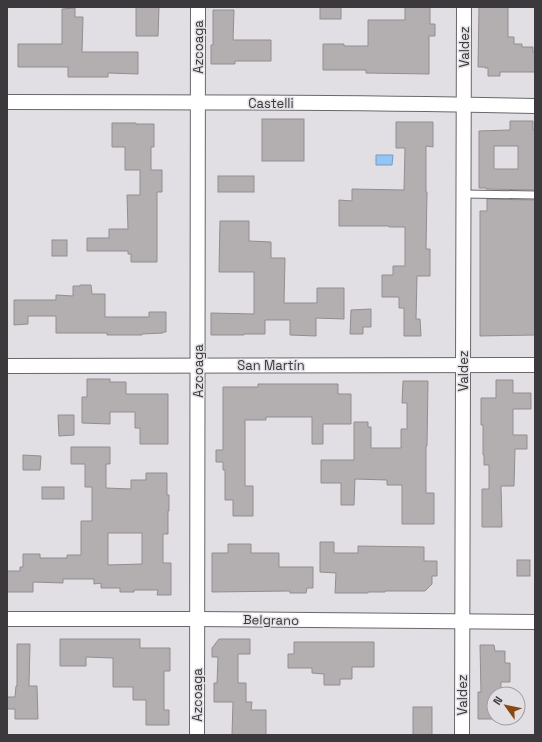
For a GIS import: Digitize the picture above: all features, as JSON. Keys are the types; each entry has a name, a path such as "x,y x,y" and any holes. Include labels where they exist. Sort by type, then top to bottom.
{"street":[{"name":"Azcoaga","path":"197,735 198,7"},
{"name":"Valdez","path":"462,735 464,7"},
{"name":"Castelli","path":"7,102 464,104 535,106"},
{"name":"San Martín","path":"7,366 535,365"},
{"name":"Belgrano","path":"7,619 535,622"}],"lane":[{"path":"464,194 535,195"}],"water":[{"path":"376,155 393,155 392,165 376,165"}],"building":[{"path":"136,7 159,7 158,36 136,36"},
{"path":"320,7 341,7 341,19 320,19"},
{"path":"405,7 430,7 430,24 435,24 435,36 429,36 429,74 366,73 366,70 323,70 323,44 368,46 368,20 405,20"},
{"path":"479,7 508,7 508,37 514,37 514,44 522,44 522,47 533,47 533,52 535,52 535,72 500,72 500,76 488,76 488,68 478,67"},
{"path":"75,8 75,17 83,17 82,52 138,52 138,74 108,73 108,77 68,77 68,67 18,67 18,44 62,44 62,9"},
{"path":"213,10 234,10 233,40 271,40 271,61 235,61 235,64 211,64 211,45 213,45"},
{"path":"262,119 304,119 304,161 262,161"},
{"path":"510,121 533,121 533,130 535,130 535,190 479,188 479,131 510,130","holes":["494,146 518,146 518,169 494,169"]},
{"path":"396,122 433,122 433,147 426,146 426,249 430,249 430,276 417,276 416,319 420,319 421,336 404,336 404,308 399,308 399,297 382,297 382,275 393,275 393,266 405,266 405,227 339,226 339,200 352,201 352,189 404,190 405,148 396,148"},
{"path":"112,123 154,124 154,147 151,147 151,170 162,170 162,192 157,192 157,262 131,262 131,254 128,254 128,251 87,251 87,238 109,238 109,229 128,229 127,195 140,195 140,170 125,170 125,147 112,147"},
{"path":"218,176 254,176 254,192 218,192"},
{"path":"487,199 535,200 535,335 480,336 480,211 487,211"},
{"path":"220,221 249,221 249,241 271,242 271,258 285,258 284,303 317,303 317,288 344,288 344,319 316,318 316,336 290,335 290,320 265,320 265,334 211,335 211,313 254,314 254,272 219,272"},
{"path":"52,240 67,240 67,256 52,256"},
{"path":"91,285 92,294 105,294 105,317 149,317 149,312 166,312 166,332 142,335 56,333 56,316 28,316 28,324 14,325 14,300 56,300 56,295 73,296 73,286"},
{"path":"371,309 371,327 363,327 363,334 350,334 351,310"},
{"path":"87,379 110,379 110,382 126,382 126,394 168,394 168,444 140,444 140,428 135,428 135,412 110,412 110,424 82,423 82,397 87,397"},
{"path":"496,380 513,380 513,393 531,393 531,409 513,409 513,435 527,435 527,449 515,449 514,486 501,486 502,527 482,527 482,489 489,489 489,465 484,465 483,425 481,425 481,398 496,398"},
{"path":"403,381 428,381 426,493 434,493 434,524 402,524 402,485 387,485 387,480 355,479 354,505 341,505 341,483 321,483 321,460 354,460 354,422 368,422 368,427 371,427 371,448 401,448 401,429 407,429 407,403 402,403"},
{"path":"258,384 338,384 338,394 351,394 351,424 323,424 323,444 312,444 312,417 266,417 266,420 245,420 245,486 253,486 253,516 233,516 233,500 225,500 225,470 223,470 223,462 216,462 216,450 223,450 223,387 258,387"},
{"path":"58,415 74,415 74,435 59,436"},
{"path":"71,447 110,447 110,464 106,464 106,488 131,489 131,480 146,480 146,473 167,473 167,495 169,495 168,534 163,534 163,563 171,563 171,595 157,595 158,590 134,590 134,592 120,592 120,588 101,588 101,583 94,584 94,579 63,579 63,583 33,582 33,592 7,592 7,571 20,571 20,567 23,567 23,554 40,554 40,558 67,558 67,555 81,555 81,521 92,521 92,487 85,487 85,464 71,464","holes":["108,533 142,533 142,564 108,565"]},
{"path":"23,455 41,456 40,470 23,470"},
{"path":"42,487 64,487 64,499 42,499"},
{"path":"320,542 334,542 334,553 358,553 358,546 424,547 424,561 437,561 437,576 432,576 432,584 425,591 335,593 336,573 320,572"},
{"path":"228,544 251,544 251,553 279,553 279,567 313,567 313,588 307,588 306,593 290,593 290,591 212,592 212,553 228,553"},
{"path":"517,560 530,560 530,576 517,576"},
{"path":"60,639 140,639 140,648 170,648 170,671 164,671 164,710 169,710 169,725 146,725 146,700 133,700 133,687 113,687 113,658 86,657 86,666 60,666"},
{"path":"219,639 250,639 250,654 238,654 238,683 246,683 246,702 252,702 251,710 266,710 266,735 232,735 233,702 214,702 214,683 217,683 218,657 212,657 212,648"},
{"path":"294,642 374,642 374,667 352,667 352,679 340,679 340,685 324,685 324,674 312,673 312,668 288,668 288,654 294,654"},
{"path":"17,644 30,644 29,686 37,686 38,719 15,719 15,709 7,709 7,697 15,697 17,686"},
{"path":"480,645 494,645 495,651 505,651 505,663 510,663 510,682 501,682 501,686 486,686 486,719 478,719 478,692 481,692"},
{"path":"413,707 432,707 432,735 413,735"}]}
